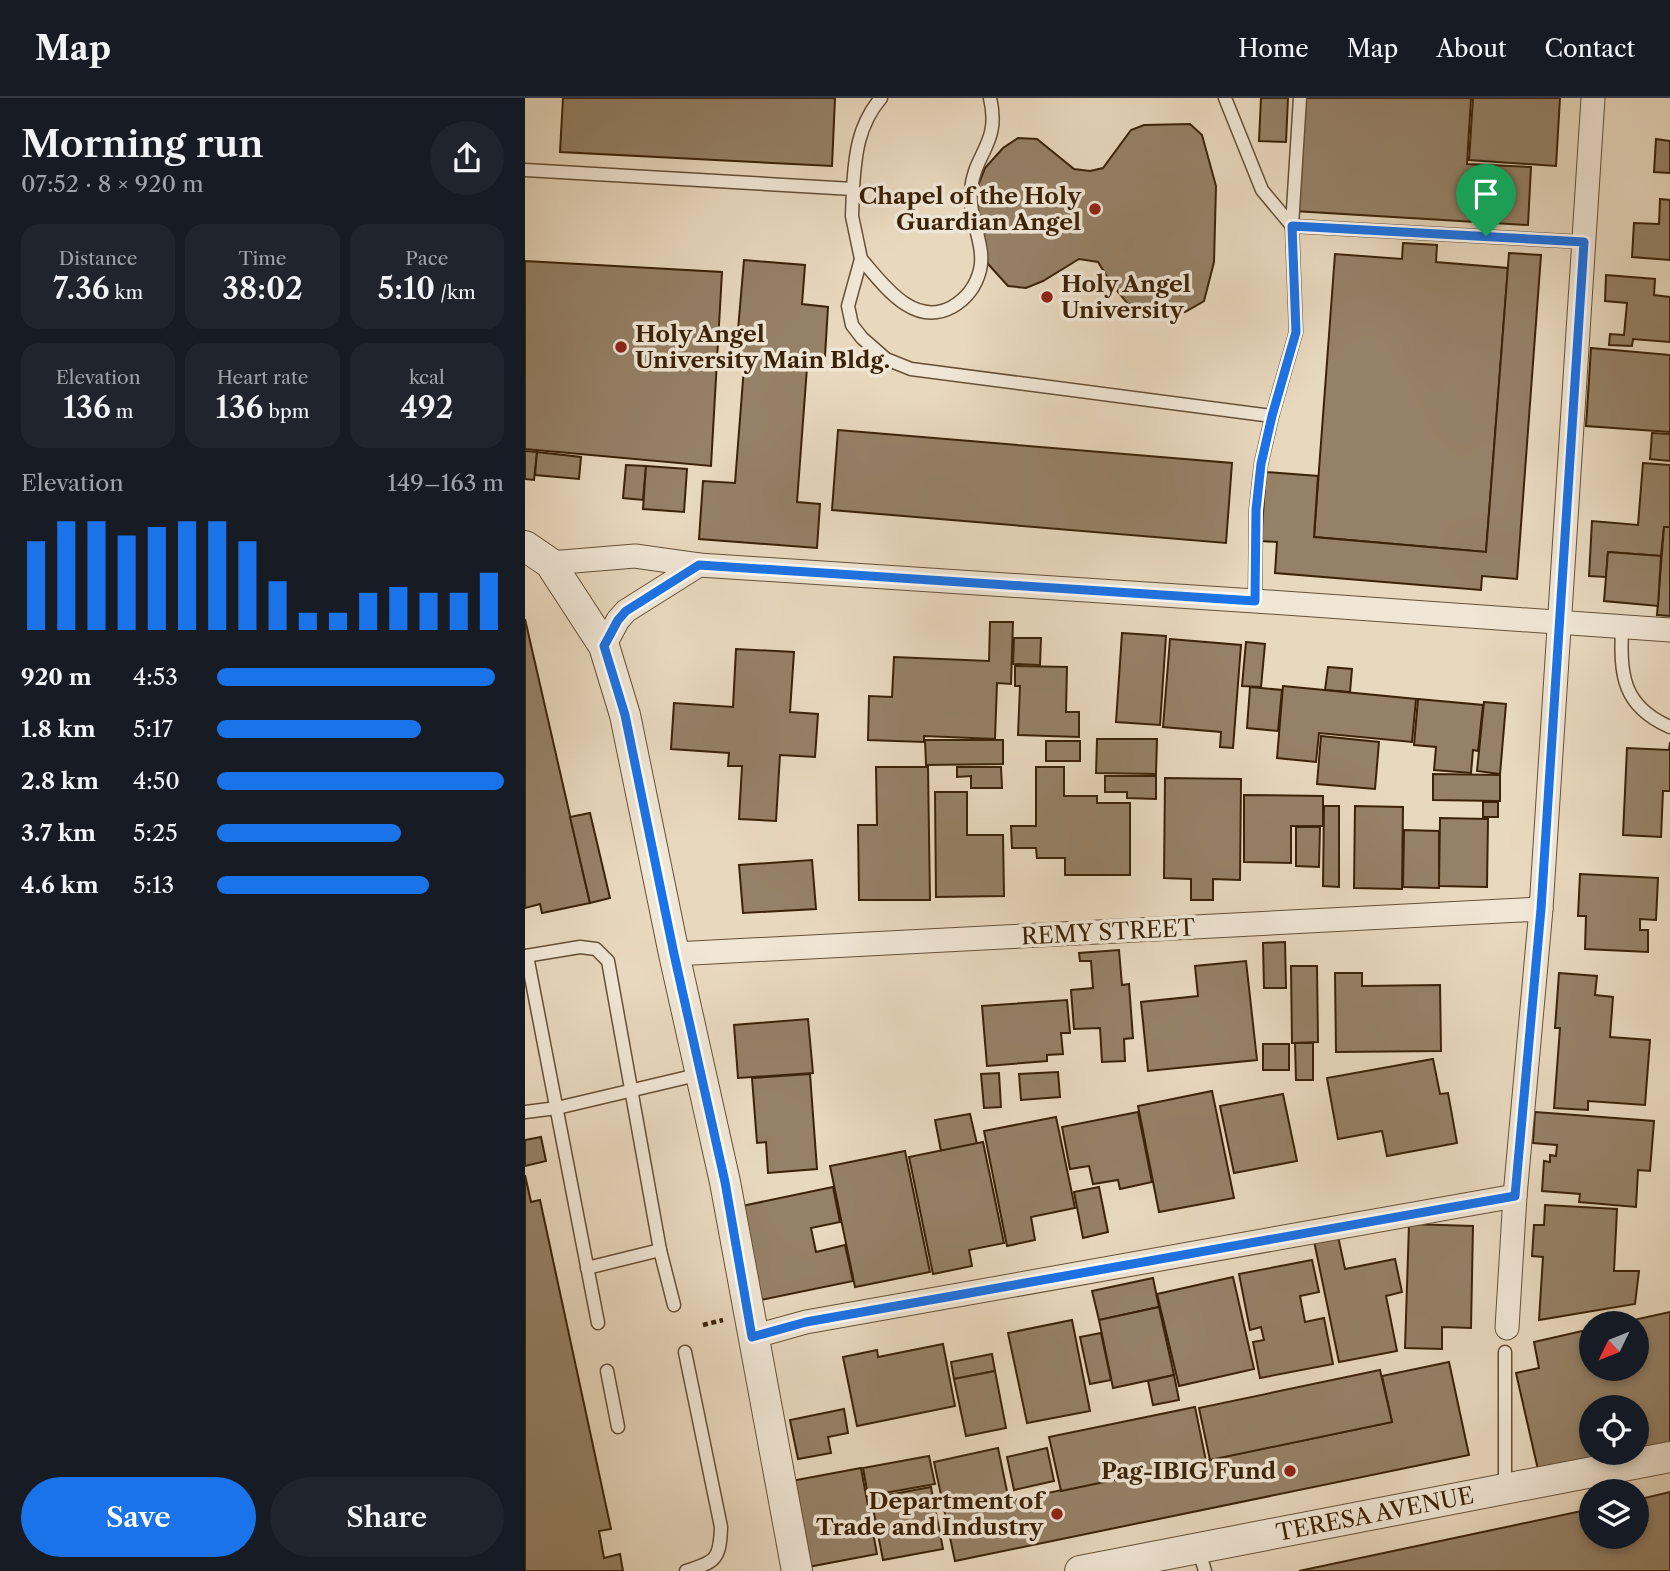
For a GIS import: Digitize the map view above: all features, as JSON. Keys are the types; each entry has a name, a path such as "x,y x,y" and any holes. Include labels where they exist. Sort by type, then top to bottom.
{"street":[{"path":"1507,1328 1515,1196 1541,909 1593,98"},
{"path":"525,546 550,563 604,646 625,715 674,954 725,1182 797,1571"},
{"path":"550,563 635,556 699,565 1670,631"},
{"path":"604,646 626,611 699,565"},
{"name":"REMY STREET","path":"674,954 1541,909"},
{"path":"752,1337 806,1322 1515,1196"},
{"name":"TERESA AVENUE","path":"1080,1571 1202,1559 1505,1489 1670,1457"}],"lane":[{"path":"870,98 855,154 852,216 861,259 848,306 852,325 862,338 886,359 911,369 1272,416"},
{"path":"861,131 881,98"},
{"path":"861,259 887,290 905,305 923,312 944,311 964,300 980,269 981,247 971,219 970,188 990,140 994,117 990,98"},
{"path":"1225,98 1262,190 1292,226 1584,242"},
{"path":"1255,601 1256,510 1261,464 1296,332 1292,226 1300,98"},
{"path":"525,170 853,189"},
{"path":"1622,627 1623,680 1628,691 1645,713 1670,727"},
{"path":"598,1323 526,956 580,947 596,949 608,961 660,1250 674,1305"},
{"path":"525,1112 557,1108 701,1074"},
{"path":"587,1268 660,1250"},
{"path":"685,1352 721,1527 717,1556 709,1564 686,1571"},
{"path":"1505,1352 1505,1489"},
{"path":"607,1371 618,1427"}],"path":[{"path":"703,1325 711,1323"}],"building":[{"path":"563,98 835,98 832,166 560,152"},
{"path":"1261,98 1288,98 1286,142 1259,141"},
{"path":"1300,98 1471,98 1467,164 1531,167 1528,225 1294,211"},
{"path":"1473,98 1560,98 1556,166 1469,160"},
{"name":"Chapel of the Holy Guardian Angel","path":"1190,124 1202,135 1216,186 1214,262 1204,301 1185,312 1148,313 1128,304 1098,262 1079,259 1026,288 1008,286 988,264 974,223 975,194 985,168 1003,148 1018,138 1037,139 1074,169 1090,171 1103,168 1131,130 1144,125"},
{"path":"1656,139 1670,141 1670,173 1654,172"},
{"path":"1660,199 1670,200 1670,260 1632,257 1634,223 1659,224"},
{"path":"1403,243 1437,245 1436,262 1508,268 1486,552 1314,537 1335,254 1402,259"},
{"path":"1509,253 1541,255 1517,579 1482,576 1481,590 1275,573 1277,542 1261,541 1266,472 1318,476 1314,537 1486,552"},
{"path":"744,260 805,265 802,304 828,307 825,356 808,354 797,502 820,504 817,548 699,539 703,481 735,483 745,354 736,353"},
{"name":"Holy Angel University Main Bldg.","path":"525,261 722,272 711,466 525,449"},
{"path":"1606,275 1655,279 1654,295 1670,297 1670,342 1633,339 1632,346 1609,345 1610,334 1624,335 1627,303 1605,301"},
{"path":"1591,348 1670,355 1670,432 1586,426"},
{"path":"838,430 1232,463 1226,543 832,510"},
{"path":"1652,433 1670,434 1670,461 1650,459"},
{"path":"525,451 537,452 534,480 525,479"},
{"path":"537,452 581,457 579,479 535,475"},
{"path":"1643,463 1670,465 1670,527 1664,527 1661,556 1608,552 1606,577 1589,576 1592,521 1638,525"},
{"path":"626,465 646,466 643,500 623,498"},
{"path":"646,466 687,469 684,512 643,509"},
{"path":"1664,527 1670,527 1670,616 1657,615"},
{"path":"1608,552 1661,556 1658,606 1604,601"},
{"path":"525,619 590,903 542,913 540,904 525,908"},
{"path":"990,622 1013,622 1011,684 997,683 995,739 924,736 924,742 868,740 869,696 892,697 894,657 989,661"},
{"path":"1122,633 1166,636 1160,725 1116,722"},
{"path":"1014,638 1041,638 1040,665 1013,664"},
{"path":"1170,639 1241,645 1233,748 1220,747 1221,732 1163,727"},
{"path":"1246,642 1265,644 1261,687 1242,686"},
{"path":"736,649 794,652 790,712 818,714 815,757 780,755 776,821 739,819 742,766 728,766 729,753 671,749 674,703 733,707"},
{"path":"1015,666 1067,667 1066,712 1079,712 1079,737 1018,735 1020,686 1015,686"},
{"path":"1328,667 1352,669 1350,692 1325,690"},
{"path":"1283,686 1416,699 1412,742 1319,733 1316,762 1277,758"},
{"path":"1250,687 1282,690 1278,731 1247,728"},
{"path":"1418,699 1483,705 1478,751 1473,750 1471,773 1434,770 1436,747 1414,745"},
{"path":"1484,702 1506,704 1500,774 1477,771"},
{"path":"1321,736 1379,742 1375,789 1317,784"},
{"path":"1097,739 1157,739 1156,774 1096,773"},
{"path":"925,740 1003,740 1003,764 926,765"},
{"path":"1046,741 1080,741 1080,761 1046,761"},
{"path":"1670,742 1670,791 1663,791 1661,837 1623,835 1627,748 1669,750"},
{"path":"876,767 928,767 930,900 859,900 858,825 877,825"},
{"path":"957,767 1001,767 1002,788 971,788 971,776 957,777"},
{"path":"1036,767 1064,767 1064,796 1097,796 1097,803 1130,803 1130,875 1065,875 1065,858 1037,858 1036,848 1012,848 1011,826 1036,826"},
{"path":"1433,774 1500,775 1500,801 1433,800"},
{"path":"1105,776 1156,776 1156,799 1127,798 1127,792 1105,792"},
{"path":"1165,778 1241,779 1240,880 1213,879 1213,900 1191,900 1191,879 1164,878"},
{"path":"935,792 967,792 967,835 1003,835 1004,896 936,897"},
{"path":"1244,795 1323,796 1323,826 1291,826 1291,863 1244,862"},
{"path":"1483,802 1498,802 1498,817 1483,817"},
{"path":"1324,806 1339,806 1339,887 1323,886"},
{"path":"1355,806 1403,807 1402,889 1354,888"},
{"path":"590,813 610,898 590,903 570,817"},
{"path":"1440,818 1488,819 1487,887 1439,886"},
{"path":"1296,827 1320,827 1319,867 1296,866"},
{"path":"1404,830 1439,831 1439,888 1403,887"},
{"path":"812,860 816,909 743,913 739,865"},
{"path":"1580,874 1658,878 1656,920 1640,919 1640,930 1648,930 1648,952 1585,949 1586,916 1578,916"},
{"path":"1285,942 1286,988 1264,988 1263,943"},
{"path":"1119,950 1122,985 1129,984 1133,1038 1124,1039 1125,1061 1102,1062 1100,1028 1074,1029 1071,990 1093,988 1091,961 1080,961 1079,953"},
{"path":"1246,961 1257,1060 1148,1071 1141,1002 1198,996 1195,966"},
{"path":"1291,966 1317,966 1318,1042 1292,1043"},
{"path":"1335,973 1362,973 1362,986 1440,985 1441,1051 1336,1052"},
{"path":"1559,973 1597,976 1595,995 1613,997 1610,1037 1650,1040 1645,1105 1588,1101 1588,1110 1554,1108 1560,1028 1555,1028"},
{"path":"1067,1000 1070,1033 1061,1033 1063,1054 1047,1055 1047,1061 987,1066 982,1006"},
{"path":"808,1019 813,1073 738,1078 734,1025"},
{"path":"1295,1043 1313,1043 1313,1080 1296,1080"},
{"path":"1263,1044 1289,1044 1289,1070 1263,1070"},
{"path":"1433,1059 1440,1094 1448,1093 1457,1143 1387,1156 1382,1131 1338,1139 1327,1078"},
{"path":"1058,1072 1060,1097 1021,1100 1019,1074"},
{"path":"999,1073 1001,1107 984,1108 981,1074"},
{"path":"810,1074 817,1169 768,1173 766,1142 757,1143 752,1078"},
{"path":"1212,1091 1234,1198 1159,1212 1138,1106"},
{"path":"1283,1094 1297,1161 1234,1173 1220,1106"},
{"path":"1138,1112 1152,1182 1120,1189 1118,1180 1093,1184 1089,1166 1070,1169 1062,1127"},
{"path":"1535,1112 1654,1121 1650,1171 1638,1170 1636,1207 1579,1202 1580,1194 1542,1191 1544,1161 1550,1162 1550,1155 1556,1156 1557,1145 1533,1143"},
{"path":"970,1114 977,1144 941,1151 935,1120"},
{"path":"1056,1117 1075,1208 1031,1217 1035,1240 1007,1246 984,1131"},
{"path":"541,1137 546,1161 525,1166 525,1140"},
{"path":"983,1142 1004,1243 969,1250 972,1266 933,1274 909,1157"},
{"path":"905,1151 930,1272 855,1287 830,1166"},
{"path":"525,1175 531,1202 540,1200 611,1529 599,1531 604,1558 620,1554 623,1571 525,1571"},
{"path":"833,1187 840,1222 811,1228 816,1252 845,1245 853,1281 756,1301 737,1207"},
{"path":"1099,1187 1108,1232 1083,1238 1074,1192"},
{"path":"1545,1205 1617,1209 1614,1271 1639,1271 1635,1304 1579,1311 1579,1313 1539,1320 1543,1257 1532,1256 1534,1225 1544,1225"},
{"path":"1409,1224 1473,1226 1471,1328 1442,1327 1442,1349 1405,1348"},
{"path":"1338,1236 1345,1269 1395,1259 1402,1292 1386,1296 1397,1351 1339,1362 1314,1241"},
{"path":"1312,1260 1319,1292 1300,1296 1305,1322 1324,1318 1333,1364 1260,1378 1253,1342 1264,1340 1261,1327 1250,1330 1239,1274"},
{"path":"1233,1277 1254,1369 1179,1386 1157,1294"},
{"path":"1153,1278 1159,1307 1099,1320 1092,1291"},
{"path":"1159,1307 1174,1375 1113,1388 1099,1320"},
{"path":"1670,1312 1670,1445 1649,1450 1649,1395 1579,1395 1580,1465 1539,1474 1516,1373 1539,1368 1534,1342 1579,1332 1579,1381 1649,1381 1649,1317"},
{"path":"1072,1320 1090,1411 1027,1423 1008,1333"},
{"path":"1101,1333 1111,1380 1090,1384 1080,1337"},
{"path":"943,1344 955,1406 857,1426 843,1357 877,1350 878,1357"},
{"path":"992,1354 995,1371 954,1379 951,1362"},
{"path":"1449,1362 1469,1455 955,1561 934,1462 998,1448 1009,1501 1392,1422 1382,1376"},
{"path":"1380,1370 1392,1422 1210,1460 1199,1408"},
{"path":"995,1371 1006,1428 966,1436 954,1379"},
{"path":"1174,1375 1179,1400 1153,1405 1148,1381"},
{"path":"1195,1407 1206,1461 1061,1491 1049,1437"},
{"path":"844,1409 848,1433 828,1437 831,1453 798,1459 790,1420"},
{"path":"1047,1448 1054,1481 1014,1490 1007,1457"},
{"path":"929,1456 935,1484 868,1496 863,1468"},
{"path":"861,1468 877,1554 808,1567 791,1481"},
{"path":"931,1487 943,1549 883,1560 871,1498"},
{"path":"1670,1492 1670,1571 1299,1571 1579,1512 1579,1549 1649,1549 1649,1497"}],"place":[{"name":"Chapel of the Holy Guardian Angel","path":"1095,209"},
{"name":"Holy Angel University","path":"1047,297"},
{"name":"Holy Angel University Main Bldg.","path":"621,347"},
{"name":"Pag-IBIG Fund","path":"1290,1471"},
{"name":"Department of Trade and Industry","path":"1057,1514"}],"route":[{"path":"1292,226 1486,236 1584,242 1541,909 1515,1196 806,1322 752,1337 725,1182 674,954 625,715 604,646 618,620 633,604 699,565 1255,601 1256,510 1261,464 1296,332 1292,226"}]}
